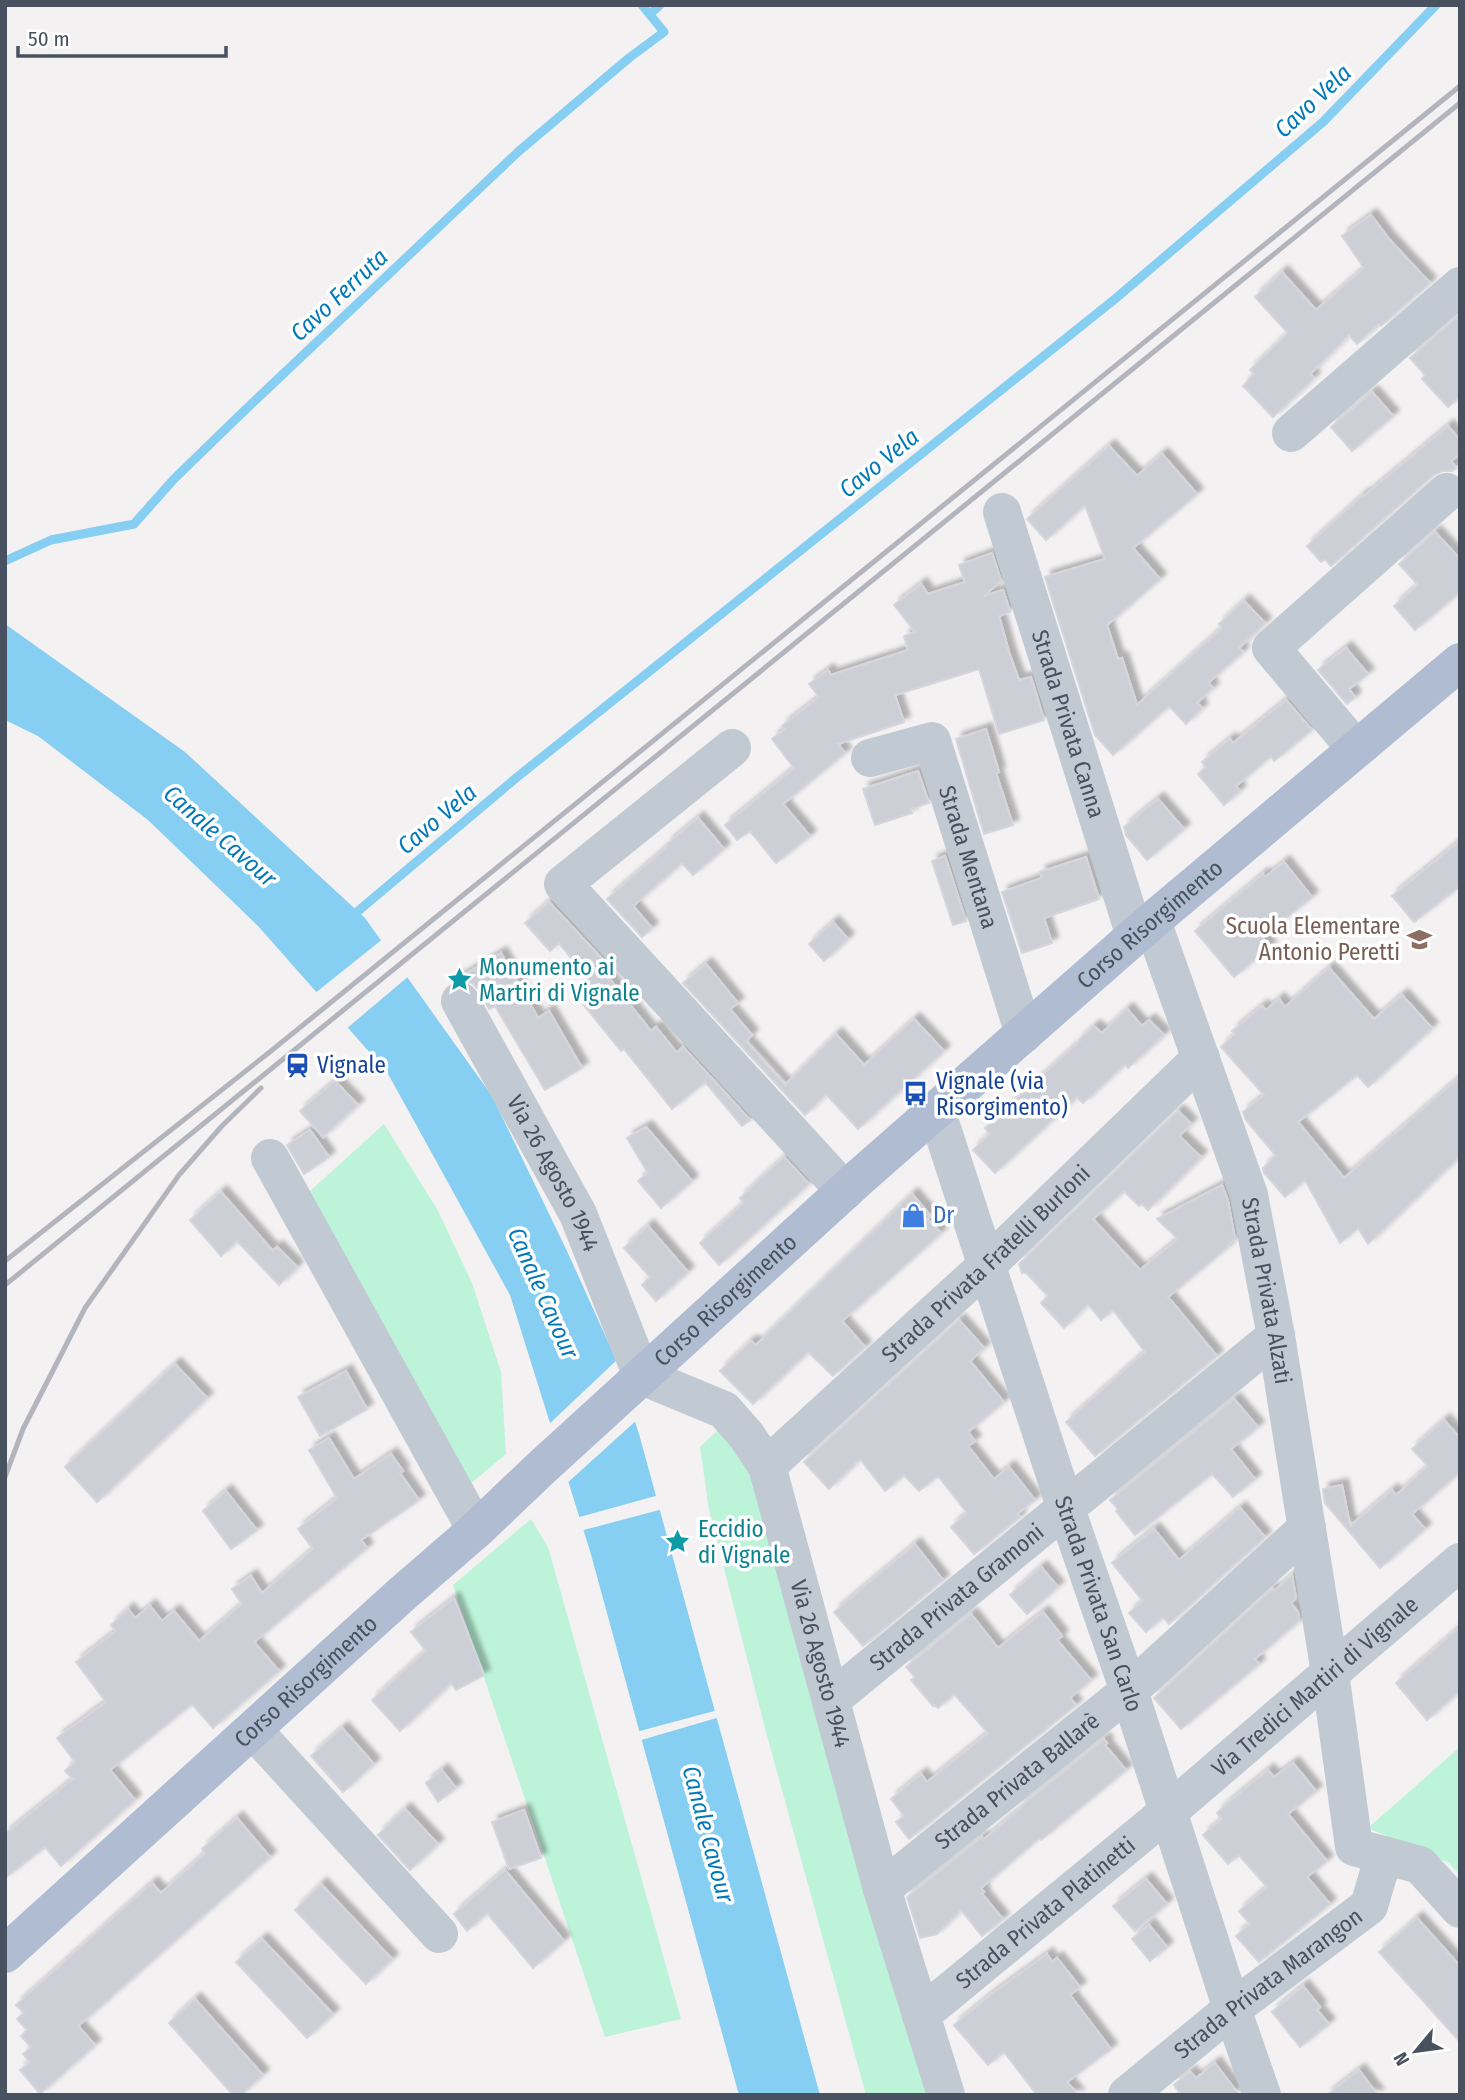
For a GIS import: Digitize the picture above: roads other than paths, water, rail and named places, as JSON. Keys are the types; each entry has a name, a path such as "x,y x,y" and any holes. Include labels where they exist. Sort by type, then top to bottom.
{"main road":[{"name":"Corso Risorgimento","path":"5,1954 476,1530 637,1380 936,1110 1144,928 1460,662"}],"street":[{"path":"1291,433 1460,286"},
{"path":"1356,749 1271,648 1447,492"},
{"name":"Strada Privata Canna","path":"1002,512 1144,928"},
{"name":"Strada Mentana","path":"870,758 932,741 1024,1034"},
{"path":"732,748 563,884 845,1191"},
{"name":"Strada Privata Alzati","path":"1144,928 1201,1058 1249,1195 1276,1336 1307,1528 1354,1847 1384,1855"},
{"name":"Via 26 Agosto 1944","path":"460,1000 578,1214 637,1380 724,1410 746,1435 767,1466 882,1889 946,2095"},
{"name":"Strada Privata Fratelli Burloni","path":"767,1466 986,1265 1201,1058"},
{"name":"Strada Privata San Carlo","path":"936,1110 1262,2095"},
{"path":"270,1158 476,1530"},
{"name":"Strada Privata Gramoni","path":"832,1699 1276,1336"},
{"name":"Strada Privata Ballarè","path":"882,1889 1129,1691 1307,1528"},
{"name":"Via Tredici Martiri di Vignale","path":"1170,1811 1460,1562"},
{"path":"254,1731 439,1934"},
{"name":"Strada Privata Platinetti","path":"921,2015 1170,1811"},
{"path":"1384,1855 1420,1864 1460,1909"},
{"name":"Strada Privata Marangon","path":"1127,2095 1232,2009 1369,1906 1384,1855"}],"water":[{"name":"Canale Cavour","path":"5,624 185,752 365,918 492,1096 614,1355 639,1434 820,2095 739,2095 590,1551 510,1295 387,1072 258,926 148,820 38,736 5,720"}],"waterway":[{"name":"Cavo Ferruta","path":"5,561 51,540 134,524 174,479 244,411 519,151 629,58 664,32 642,5"},
{"path":"650,14 660,5"},
{"name":"Cavo Vela","path":"351,917 516,778 1115,299 1323,122 1436,5"}],"railway":[{"path":"5,1261 271,1051 1460,86"},
{"path":"5,1285 1460,103"},
{"path":"5,1477 23,1429 85,1308 179,1175 221,1127 261,1088"}],"place":[{"name":"Scuola Elementare Antonio Peretti","path":"1420,939"},
{"name":"Monumento ai Martiri di Vignale","path":"459,980"},
{"name":"Vignale","path":"297,1065"},
{"name":"Vignale (via Risorgimento)","path":"916,1094"},
{"name":"Dr","path":"913,1215"},
{"name":"Eccidio di Vignale","path":"678,1542"}]}
